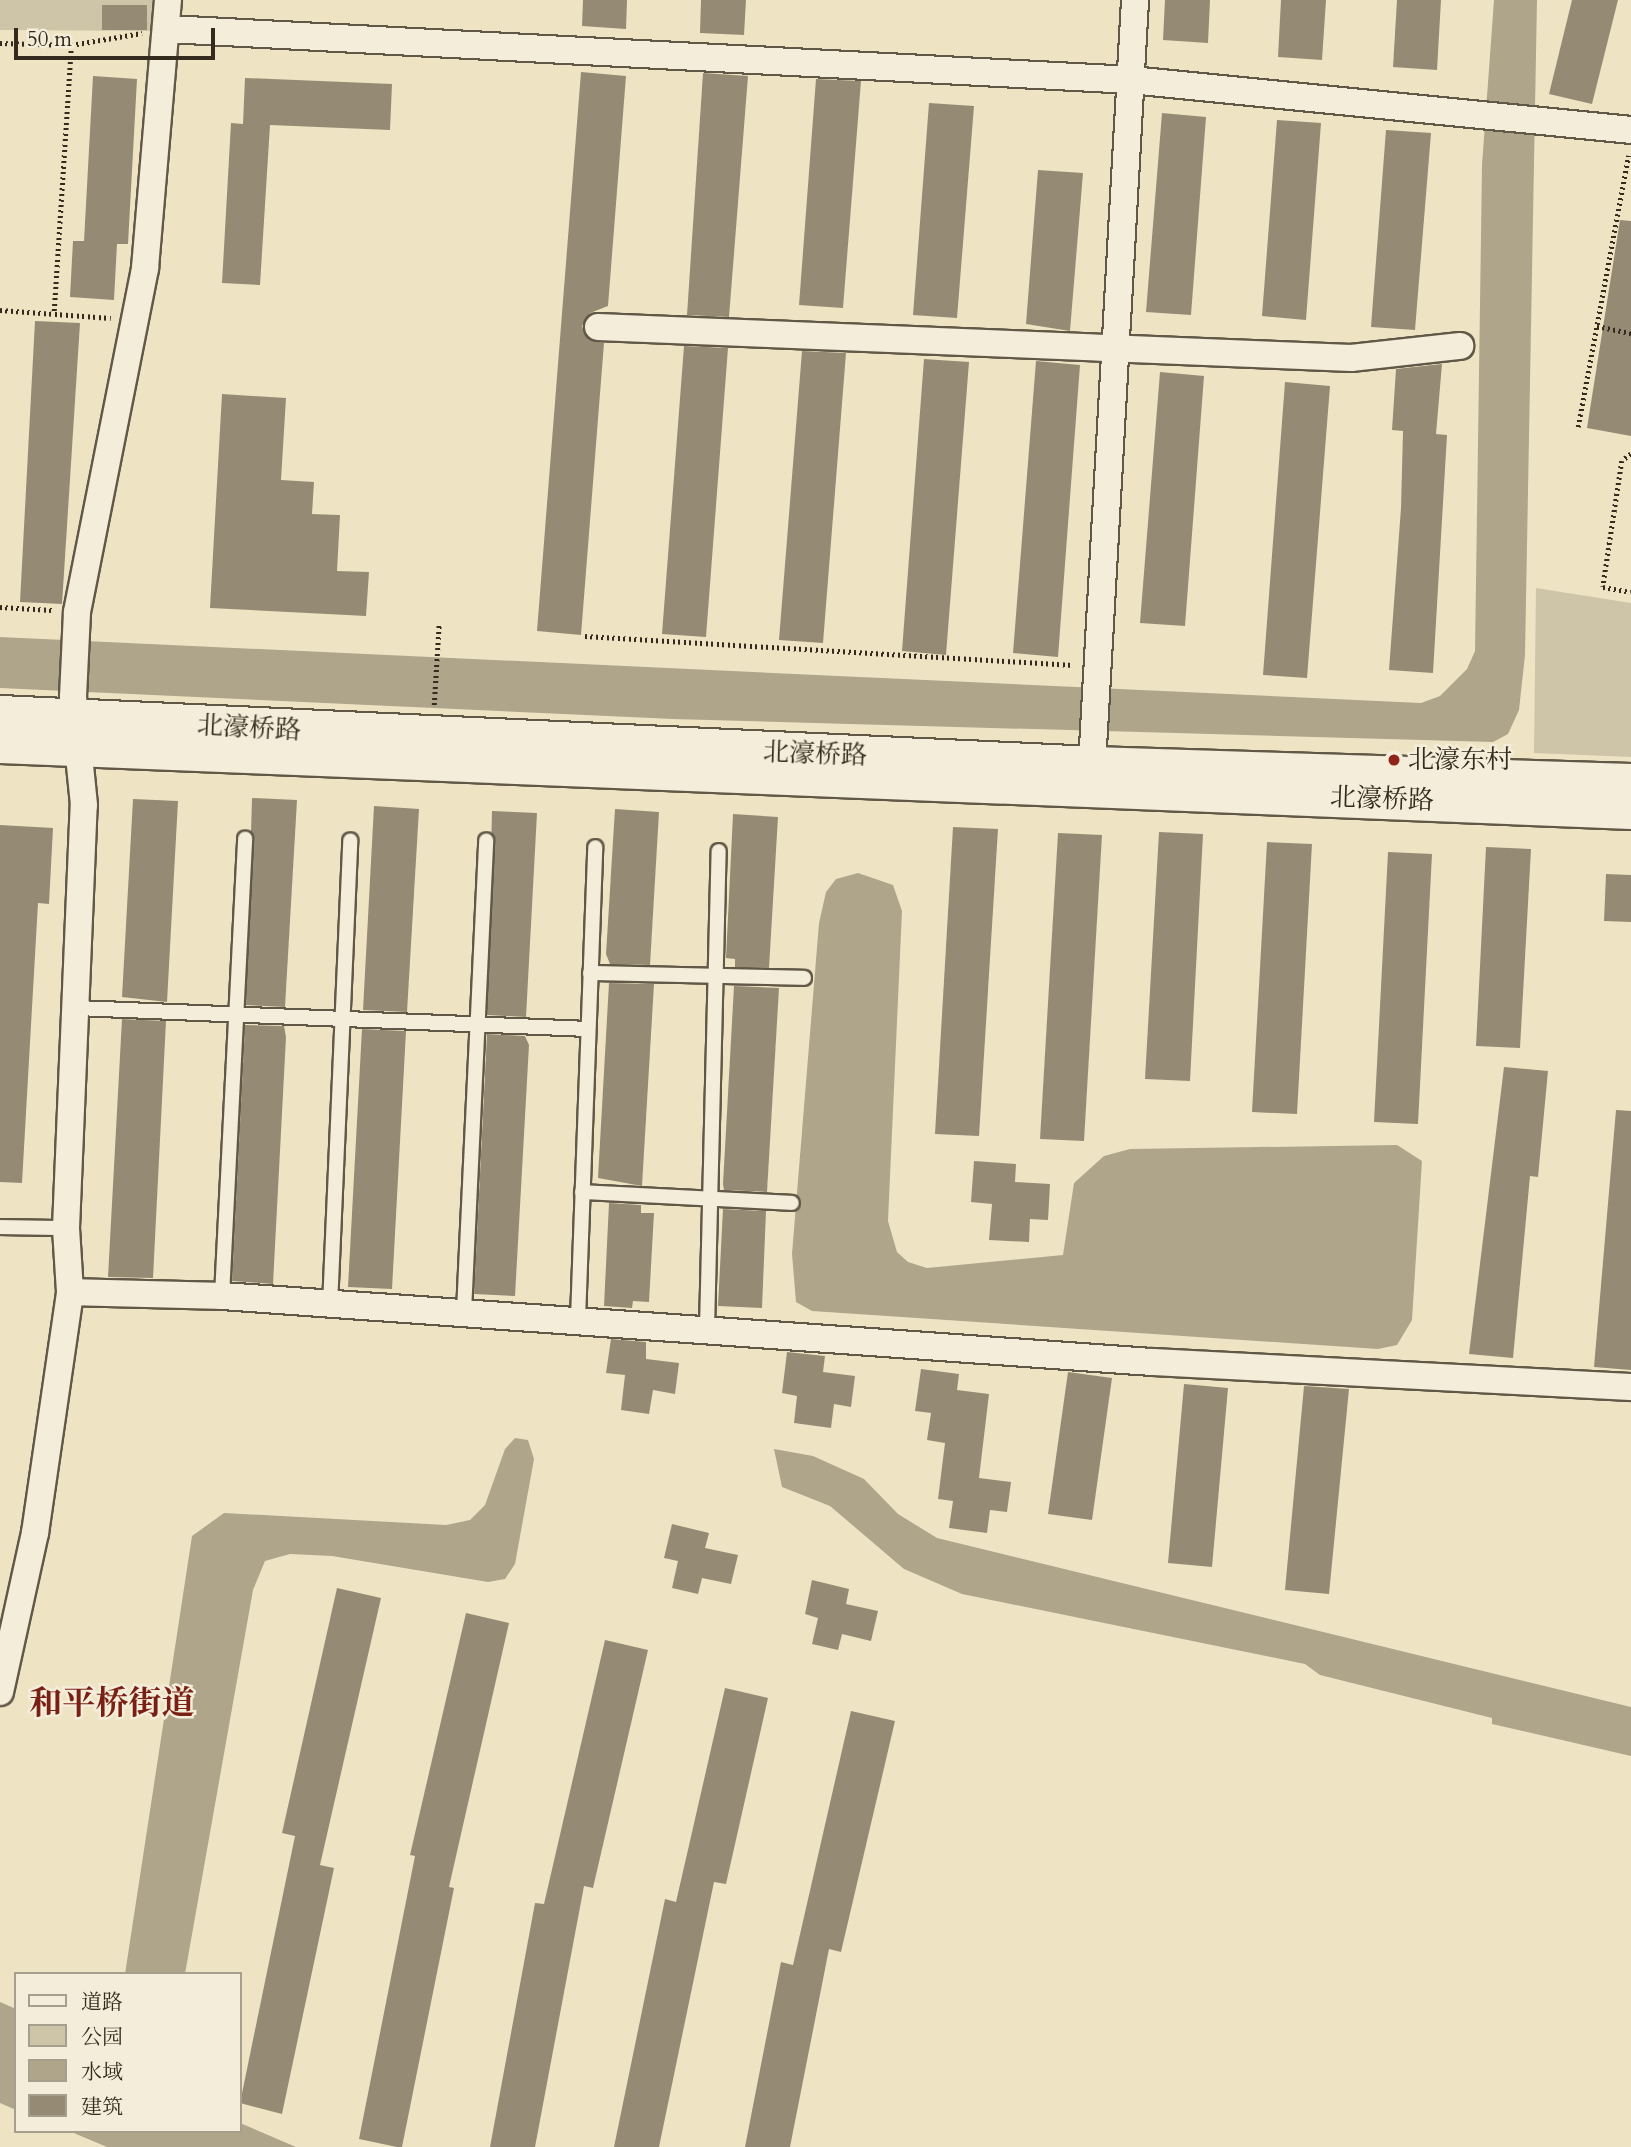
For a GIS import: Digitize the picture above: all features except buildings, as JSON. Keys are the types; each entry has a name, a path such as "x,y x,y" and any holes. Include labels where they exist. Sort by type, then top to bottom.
{"main road":[{"name":"北濠桥路","path":"0,715 1631,810"},
{"name":"北濠桥路","path":"0,744 75,721 1092,751 1631,782"}],"street":[{"path":"0,1692 34,1533 70,1292 66,1228 78,1008 84,805 75,721 77,618 137,321 168,29 168,0"},
{"path":"1092,751 1135,0"},
{"path":"168,29 1130,80 1476,114 1550,118 1630,141"},
{"path":"597,327 1351,358 1460,346"},
{"path":"70,1292 222,1296 330,1306 708,1328 1152,1362 1631,1387"}],"lane":[{"path":"222,1296 245,839"},
{"path":"330,1306 350,840"},
{"path":"464,1312 486,841"},
{"path":"578,1320 595,847"},
{"path":"708,1328 719,851"},
{"path":"590,973 804,978"},
{"path":"78,1008 588,1029"},
{"path":"583,1192 792,1203"},
{"path":"0,1227 66,1228"}],"path":[{"path":"0,43 71,45 168,29"},
{"path":"54,311 71,45"},
{"path":"1578,427 1630,141"},
{"path":"0,310 54,311 137,321"},
{"path":"1597,326 1631,333"},
{"path":"1631,454 1622,461 1603,587 1631,592"},
{"path":"0,607 77,618"},
{"path":"433,716 439,623"},
{"path":"585,636 1095,670"}],"green space":[{"path":"0,0 153,0 152,31 0,30"},
{"path":"1536,588 1631,603 1631,757 1534,753"}],"water":[{"path":"1494,0 1537,0 1525,655 1519,710 1508,734 1493,742 673,719 0,688 0,637 1421,703 1440,696 1467,669 1475,651 1482,165"},
{"path":"858,873 893,885 902,911 888,1221 897,1252 908,1262 927,1268 1063,1255 1074,1183 1104,1156 1130,1149 1397,1145 1422,1161 1412,1320 1397,1345 1378,1349 812,1311 796,1302 792,1254 819,923 826,892 836,879"},
{"path":"515,1438 528,1440 534,1459 515,1564 505,1579 488,1582 332,1556 290,1554 265,1561 253,1590 185,1972 125,1972 192,1536 224,1513 446,1525 470,1520 485,1505 505,1449"},
{"path":"774,1449 813,1456 864,1479 898,1514 937,1538 1631,1707 1631,1756 1492,1724 1492,1718 1320,1675 1305,1664 962,1594 904,1569 830,1506 782,1487"},
{"path":"0,2002 14,2008 14,2109 0,2103"},
{"path":"242,2124 296,2147 107,2147 74,2133 242,2133"}],"place":[{"name":"北濠东村","path":"1394,760"}],"district":[{"name":"和平桥街道","path":"112,1704"}]}
